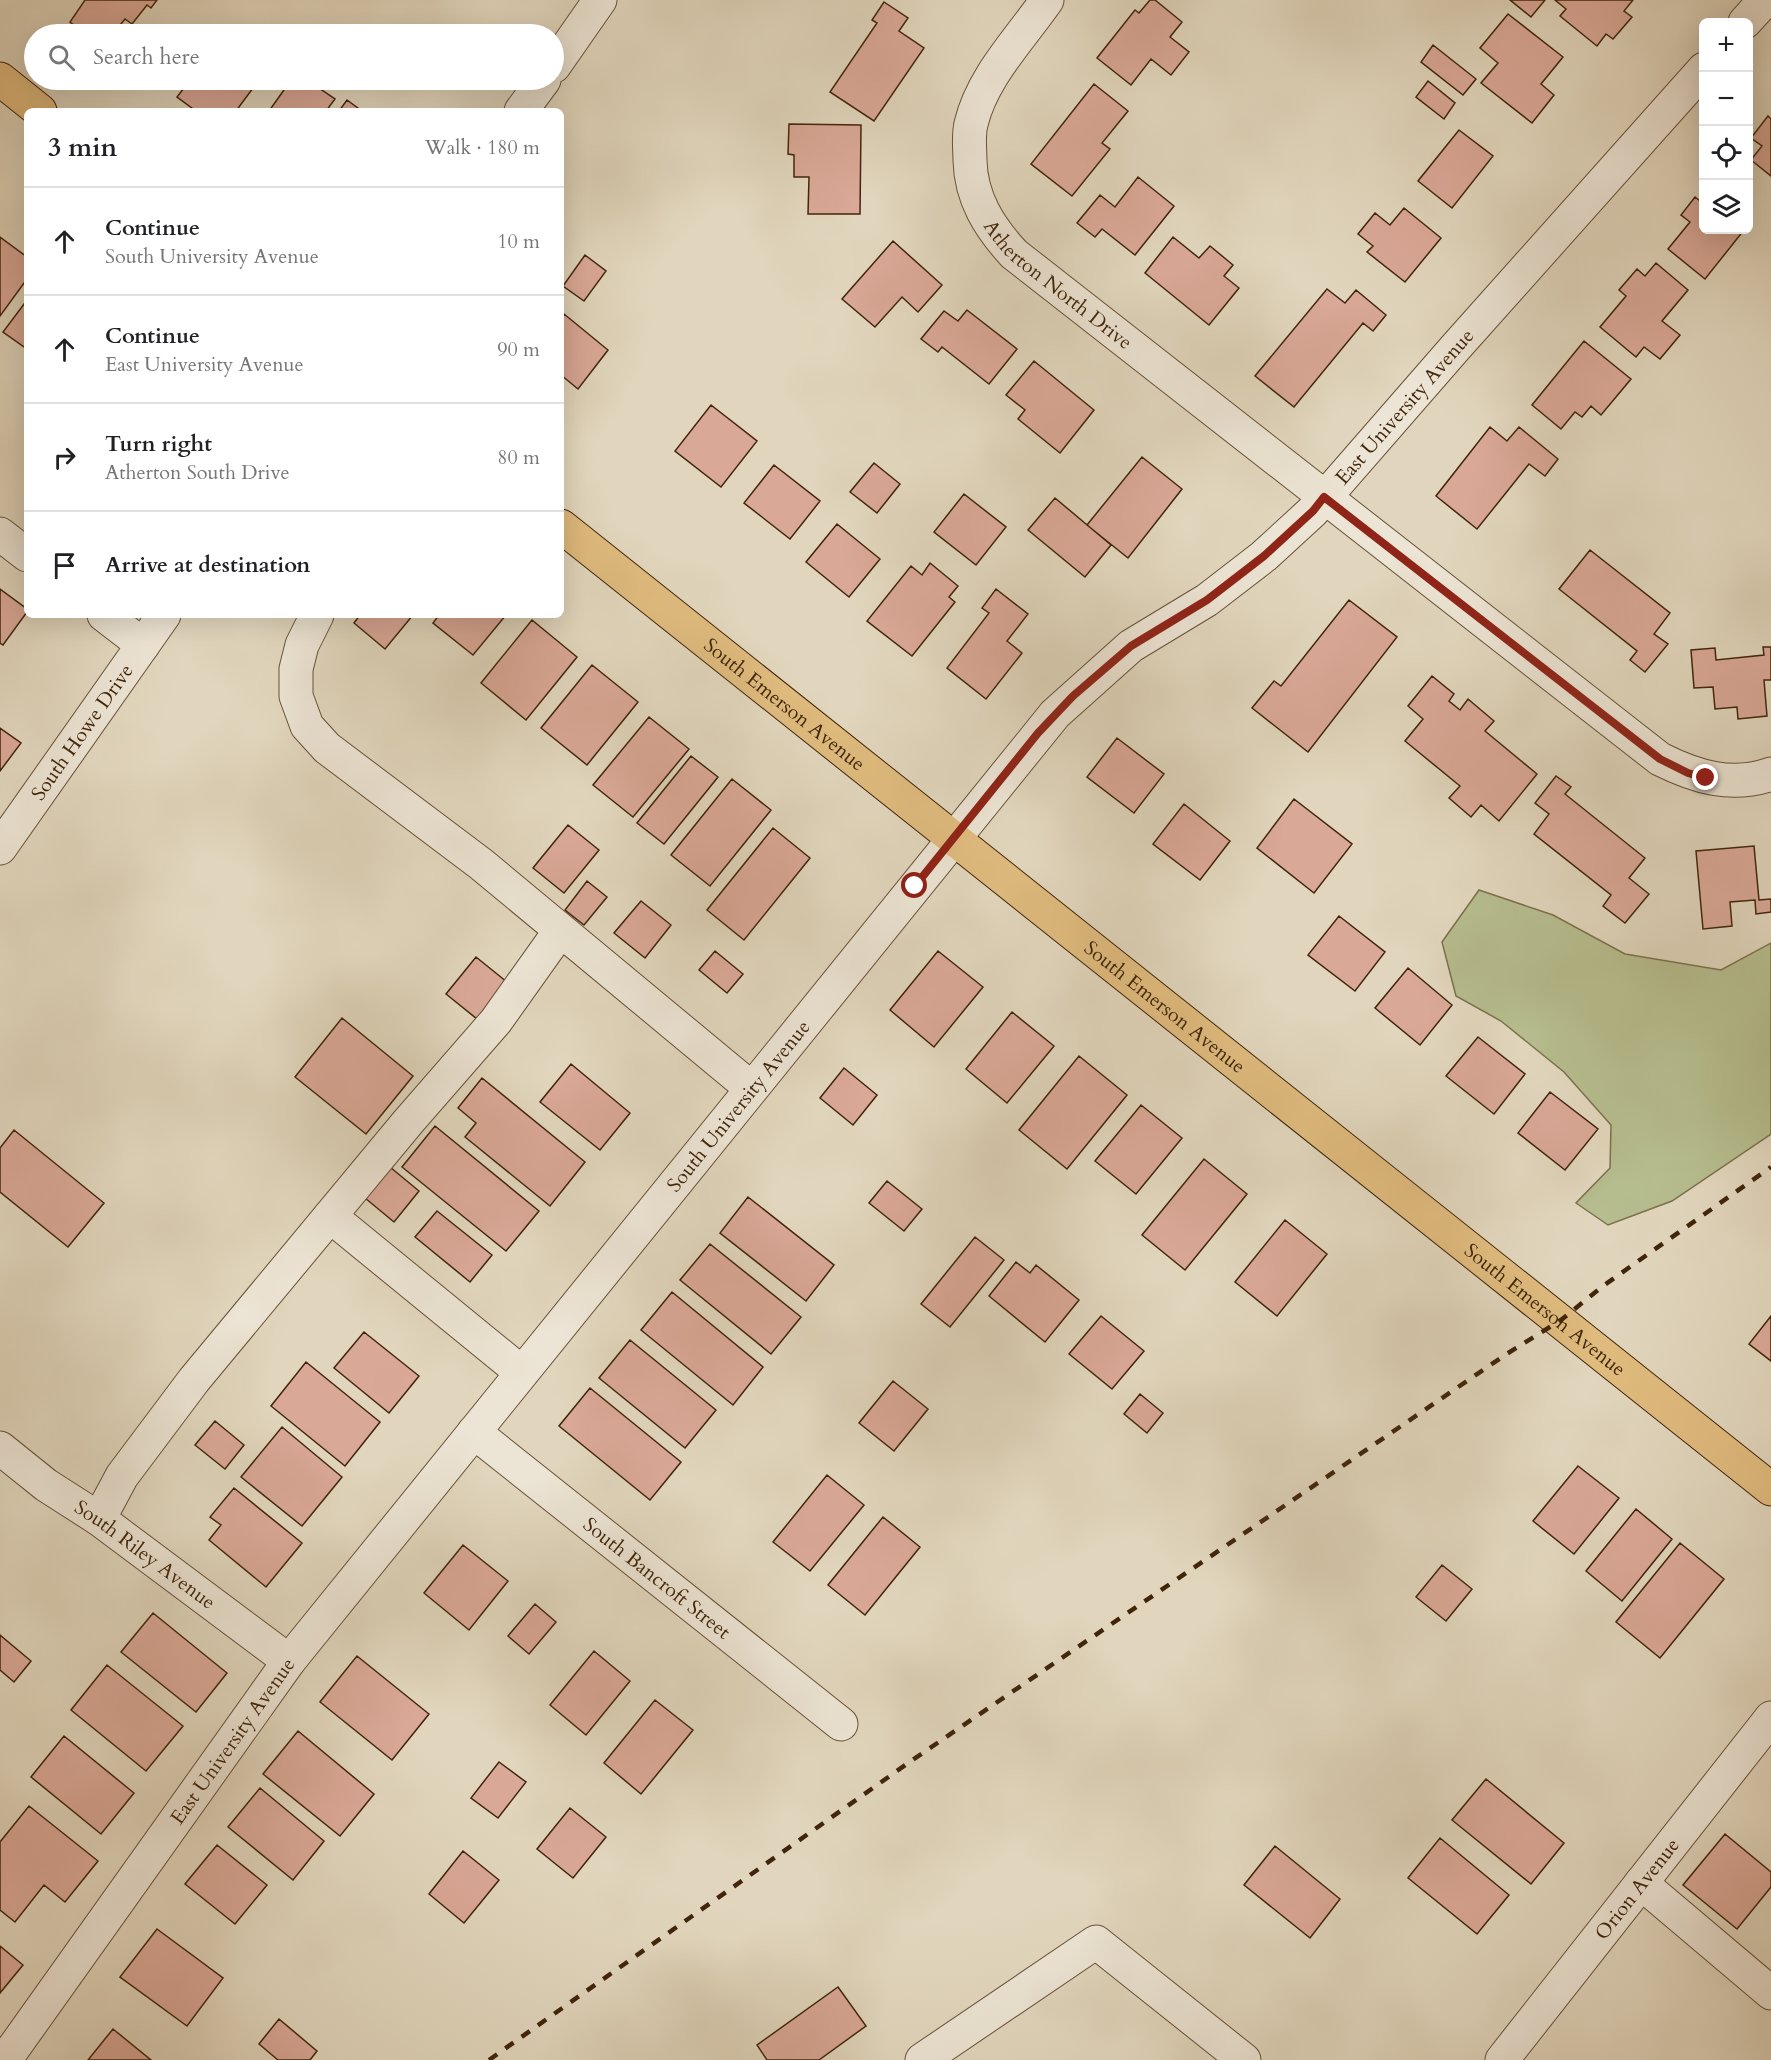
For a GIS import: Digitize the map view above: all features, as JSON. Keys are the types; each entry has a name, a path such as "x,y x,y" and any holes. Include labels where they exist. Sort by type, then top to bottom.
{"main road":[{"path":"0,79 36,108"},
{"name":"South Emerson Avenue","path":"564,528 1771,1489"}],"street":[{"name":"Atherton North Drive","path":"1047,0 1000,63 983,93 970,125 971,177 983,212 1014,254 1660,759 1688,773 1714,780 1755,780 1771,774"},
{"path":"1749,18 1765,0"},
{"path":"564,49 590,4"},
{"name":"East University Avenue","path":"953,839 1038,733 1073,696 1131,646 1207,600 1264,556 1313,511 1701,72"},
{"path":"523,108 537,90"},
{"path":"0,534 24,553"},
{"path":"108,618 143,645"},
{"name":"South Howe Drive","path":"0,848 162,618"},
{"path":"316,618 302,645 296,669 296,696 307,726 327,748 481,864 751,1088"},
{"name":"South University Avenue","path":"474,1432 953,839"},
{"path":"99,1519 122,1476 194,1380 408,1122 496,1021 560,931"},
{"path":"330,1216 521,1372"},
{"name":"East University Avenue","path":"5,2060 289,1661 474,1432"},
{"name":"South Bancroft Street","path":"474,1432 841,1724"},
{"name":"South Riley Avenue","path":"0,1448 46,1485 99,1519 289,1661"},
{"name":"Orion Avenue","path":"1502,2060 1771,1718"},
{"path":"1641,1883 1771,1993"},
{"path":"922,2060 1096,1942 1222,2054"}],"green space":[{"path":"1479,890 1553,915 1625,954 1721,970 1771,943 1771,1134 1672,1201 1608,1225 1576,1203 1610,1168 1611,1125 1564,1072 1501,1021 1456,996 1442,942"}],"building":[{"path":"85,0 157,0 151,8 147,5 132,24 125,19 121,24 72,24 70,22"},
{"path":"1150,0 1155,0 1182,22 1170,37 1189,52 1171,75 1151,59 1131,85 1097,58 1135,10 1139,13"},
{"path":"1510,0 1545,0 1531,17"},
{"path":"1555,0 1633,0 1624,11 1632,17 1613,39 1606,34 1597,46 1560,16 1566,9"},
{"path":"884,2 908,18 899,31 924,48 874,121 830,92 877,23 872,20"},
{"path":"1508,14 1563,57 1541,84 1554,95 1532,123 1481,83 1498,63 1480,48"},
{"path":"1433,45 1476,79 1463,95 1421,62"},
{"path":"1428,81 1455,103 1444,119 1416,97"},
{"path":"1094,84 1128,111 1102,143 1110,149 1072,196 1031,164"},
{"path":"182,90 252,90 238,108 192,108 177,97"},
{"path":"284,90 322,90 335,99 328,108 271,108"},
{"path":"347,100 358,108 341,108"},
{"path":"1768,116 1771,119 1771,176 1753,162 1753,157 1762,146 1753,139 1753,135"},
{"path":"789,124 861,125 860,214 808,214 809,177 794,177 794,155 788,154"},
{"path":"1459,130 1493,156 1452,208 1418,181"},
{"path":"1138,177 1174,206 1135,255 1102,229 1095,237 1077,223 1100,195 1115,207"},
{"path":"1695,197 1699,200 1699,234 1741,234 1705,279 1668,249 1690,222 1681,215"},
{"path":"1404,208 1441,238 1405,282 1367,252 1373,246 1358,234 1375,213 1390,225"},
{"path":"0,237 24,255 24,283 0,316"},
{"path":"1173,237 1199,258 1210,246 1233,265 1224,276 1239,288 1209,325 1145,273"},
{"path":"893,241 942,285 918,312 902,297 875,327 842,299"},
{"path":"585,255 606,271 584,301 564,285"},
{"path":"1656,263 1688,290 1662,321 1680,335 1660,359 1644,347 1636,357 1600,327 1626,296 1619,290 1637,269 1645,276"},
{"path":"1327,289 1345,303 1356,290 1386,315 1373,331 1363,323 1294,407 1255,376"},
{"path":"24,304 24,347 3,332"},
{"path":"967,310 1017,349 989,384 942,347 938,352 921,339 944,311 958,321"},
{"path":"564,314 608,350 578,389 564,377"},
{"path":"1584,341 1631,379 1601,415 1591,406 1582,417 1575,412 1561,429 1532,405"},
{"path":"1034,361 1094,410 1060,453 1018,419 1025,410 1006,395"},
{"path":"711,405 757,441 721,487 675,451"},
{"path":"1490,427 1507,441 1519,427 1558,459 1545,476 1529,464 1477,529 1436,496"},
{"path":"1142,457 1182,489 1128,558 1087,525"},
{"path":"874,463 900,484 877,513 850,492"},
{"path":"774,465 820,501 790,539 744,503"},
{"path":"964,494 1006,527 976,565 934,532"},
{"path":"1055,498 1111,545 1085,577 1028,530"},
{"path":"837,524 880,559 849,597 806,562"},
{"path":"1590,550 1670,613 1654,634 1668,644 1645,672 1630,660 1637,651 1559,589"},
{"path":"930,563 958,586 949,597 955,602 912,656 867,621 911,566 922,575"},
{"path":"0,589 24,607 24,616 3,645 0,643"},
{"path":"996,589 1028,614 1007,641 1022,653 986,699 947,668 989,613 982,608"},
{"path":"1349,600 1397,637 1308,752 1252,708 1274,681 1281,686"},
{"path":"358,618 411,618 385,649 354,623"},
{"path":"437,618 504,618 473,655 433,623"},
{"path":"532,620 577,657 526,720 481,683"},
{"path":"1763,647 1771,647 1771,680 1764,680 1767,716 1738,719 1737,707 1715,709 1713,687 1694,688 1691,650 1715,648 1716,660 1764,655"},
{"path":"592,665 638,702 587,765 541,728"},
{"path":"1432,676 1454,694 1449,701 1460,710 1468,699 1494,721 1485,731 1537,774 1499,821 1481,805 1471,817 1449,798 1460,786 1405,741 1423,719 1408,706"},
{"path":"649,717 689,749 633,817 593,785"},
{"path":"0,728 21,743 0,771"},
{"path":"1117,738 1164,774 1134,813 1087,777"},
{"path":"691,756 718,777 664,844 637,823"},
{"path":"1556,776 1571,787 1565,794 1645,858 1629,878 1649,894 1625,923 1603,906 1611,895 1534,834 1549,814 1535,803"},
{"path":"732,779 771,810 710,886 671,855"},
{"path":"1294,799 1352,844 1314,893 1257,848"},
{"path":"1184,804 1230,841 1200,880 1153,844"},
{"path":"568,825 599,850 564,893 533,868"},
{"path":"773,828 810,858 744,940 707,910"},
{"path":"1754,846 1759,900 1771,899 1771,912 1756,914 1755,900 1730,902 1732,926 1703,929 1696,851"},
{"path":"587,881 607,897 584,925 565,910"},
{"path":"641,901 671,925 645,958 614,933"},
{"path":"1339,916 1385,952 1355,991 1308,955"},
{"path":"715,951 743,974 727,993 699,970"},
{"path":"938,951 983,987 934,1047 890,1010"},
{"path":"476,957 507,982 477,1019 446,994"},
{"path":"1408,968 1452,1005 1420,1045 1375,1008"},
{"path":"1012,1012 1054,1046 1007,1103 966,1069"},
{"path":"342,1018 413,1076 366,1134 295,1077"},
{"path":"1478,1037 1525,1074 1494,1114 1446,1076"},
{"path":"1079,1056 1127,1095 1067,1169 1019,1130"},
{"path":"571,1064 630,1113 600,1150 540,1102"},
{"path":"844,1068 877,1095 853,1125 820,1098"},
{"path":"482,1078 585,1162 550,1206 465,1137 476,1123 458,1108"},
{"path":"1550,1092 1598,1129 1565,1170 1518,1133"},
{"path":"1141,1105 1182,1138 1136,1194 1095,1161"},
{"path":"435,1126 539,1211 506,1251 402,1167"},
{"path":"14,1130 104,1203 68,1247 0,1192 0,1148"},
{"path":"1204,1159 1247,1194 1185,1270 1142,1235"},
{"path":"390,1167 419,1191 394,1222 365,1198"},
{"path":"887,1181 922,1209 904,1231 869,1203"},
{"path":"748,1197 834,1265 806,1301 720,1233"},
{"path":"437,1211 492,1255 470,1282 415,1237"},
{"path":"1285,1220 1327,1254 1277,1316 1235,1282"},
{"path":"975,1237 1004,1260 950,1327 921,1304"},
{"path":"710,1244 801,1317 771,1354 680,1280"},
{"path":"1016,1262 1030,1273 1036,1265 1079,1300 1045,1342 989,1296"},
{"path":"672,1292 763,1367 733,1405 641,1330"},
{"path":"1101,1316 1144,1351 1112,1389 1069,1354"},
{"path":"1771,1316 1771,1361 1749,1344"},
{"path":"364,1332 419,1376 389,1413 334,1368"},
{"path":"630,1340 716,1410 685,1448 599,1378"},
{"path":"306,1362 380,1422 345,1466 271,1406"},
{"path":"893,1381 928,1409 894,1451 859,1423"},
{"path":"590,1388 681,1462 650,1500 559,1426"},
{"path":"1140,1394 1163,1413 1147,1433 1124,1414"},
{"path":"215,1421 244,1445 225,1469 195,1445"},
{"path":"282,1427 342,1477 302,1526 241,1477"},
{"path":"1578,1466 1619,1498 1574,1554 1533,1521"},
{"path":"827,1475 864,1505 810,1571 773,1542"},
{"path":"234,1488 302,1543 266,1587 209,1540 221,1525 210,1517"},
{"path":"1636,1509 1672,1539 1622,1601 1586,1571"},
{"path":"883,1517 920,1547 865,1615 828,1585"},
{"path":"1680,1543 1724,1579 1660,1658 1616,1622"},
{"path":"463,1545 508,1581 469,1630 424,1593"},
{"path":"1442,1565 1472,1589 1446,1621 1416,1597"},
{"path":"535,1604 556,1622 529,1654 508,1636"},
{"path":"153,1613 227,1673 196,1712 121,1652"},
{"path":"0,1635 31,1661 14,1682 0,1670"},
{"path":"594,1651 630,1681 586,1735 550,1705"},
{"path":"357,1656 429,1714 392,1760 320,1702"},
{"path":"107,1665 183,1726 146,1771 71,1710"},
{"path":"655,1700 693,1730 641,1794 604,1763"},
{"path":"298,1731 374,1794 340,1836 263,1774"},
{"path":"64,1736 134,1793 101,1834 31,1777"},
{"path":"499,1762 526,1782 498,1818 471,1798"},
{"path":"1486,1779 1564,1843 1531,1884 1452,1820"},
{"path":"260,1788 324,1841 293,1880 228,1827"},
{"path":"29,1806 98,1861 65,1902 44,1885 15,1922 0,1910 0,1842"},
{"path":"570,1808 606,1837 573,1878 537,1849"},
{"path":"1725,1834 1771,1872 1771,1887 1737,1929 1683,1885"},
{"path":"1440,1838 1509,1895 1477,1934 1408,1878"},
{"path":"217,1845 267,1885 235,1924 185,1884"},
{"path":"1275,1846 1340,1899 1310,1938 1244,1885"},
{"path":"463,1851 499,1880 464,1923 429,1894"},
{"path":"157,1929 223,1978 187,2026 120,1977"},
{"path":"0,1946 23,1965 0,1993"},
{"path":"838,1987 866,2026 819,2060 767,2060 757,2045"},
{"path":"279,2019 317,2051 310,2060 278,2060 259,2044"},
{"path":"113,2029 151,2060 88,2060"}],"railway":[{"path":"489,2060 911,1761 1505,1355 1561,1320 1603,1286 1771,1167"}],"route":[{"path":"915,886 1054,714 1131,646 1207,600 1264,556 1291,533 1324,497 1660,759 1688,773 1706,778"}]}
